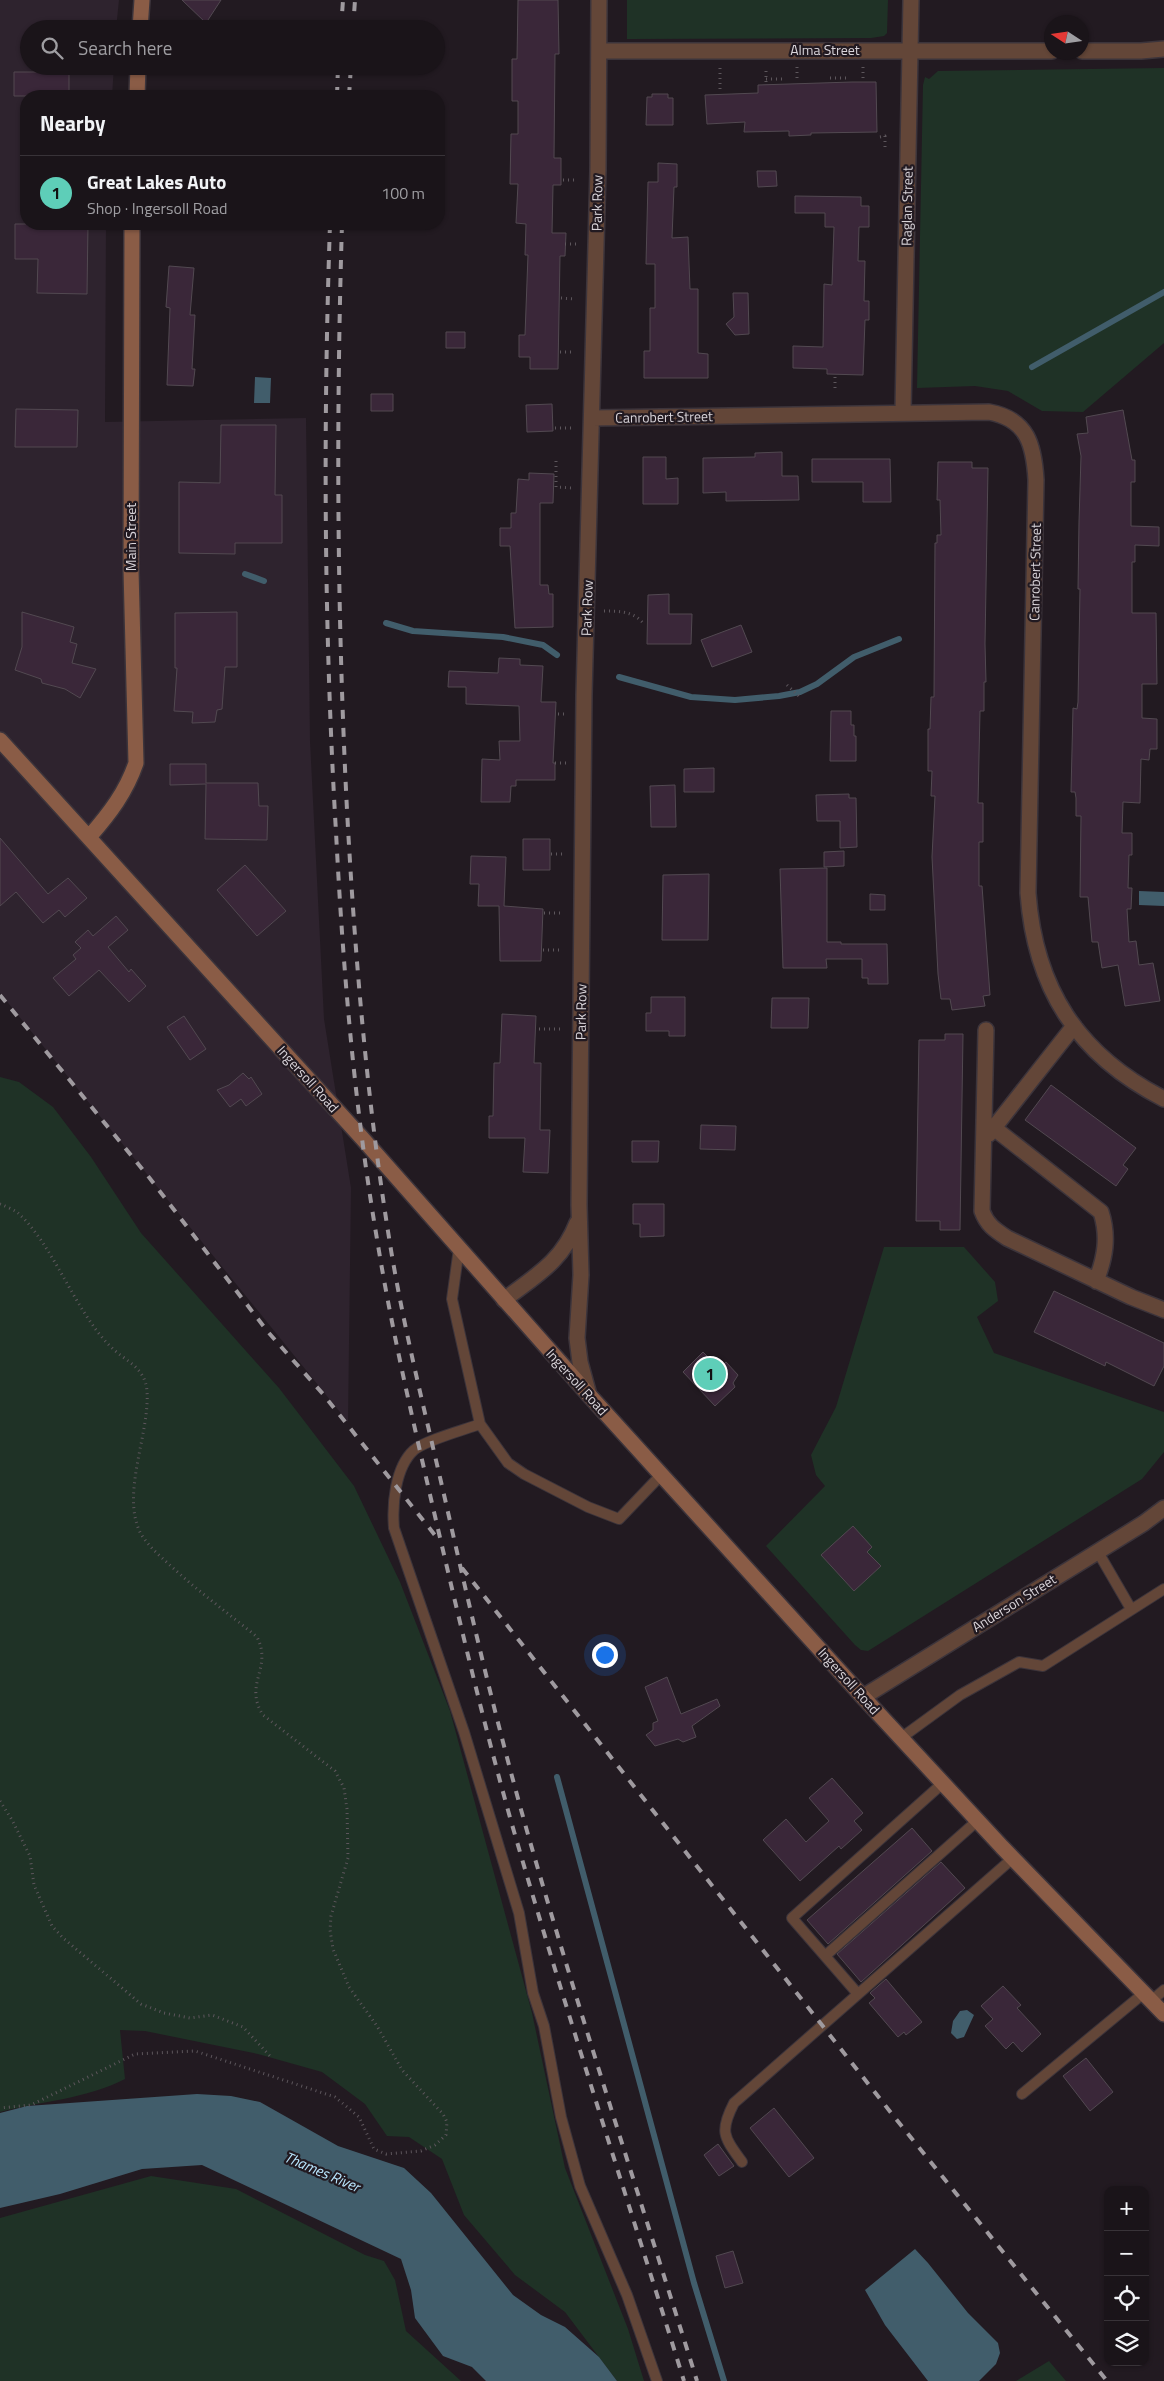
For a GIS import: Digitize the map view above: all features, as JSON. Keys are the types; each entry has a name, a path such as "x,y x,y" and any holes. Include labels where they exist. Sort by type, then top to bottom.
{"main road":[{"path":"141,20 142,0"},
{"path":"137,90 138,75"},
{"name":"Main Street","path":"90,836 112,812 128,785 136,763 131,570 132,230"},
{"name":"Ingersoll Road","path":"0,740 90,836 589,1395 863,1697 977,1821 1164,2014"}],"street":[{"name":"Park Row","path":"589,1395 580,1362 577,1338 581,1275 579,1215 584,695 592,418 599,0"},
{"name":"Raglan Street","path":"903,412 911,0"},
{"path":"1089,51 1141,52 1164,49"},
{"name":"Alma Street","path":"599,51 1044,51"},
{"name":"Canrobert Street","path":"592,418 903,412 997,413 1013,421 1027,434 1035,457 1028,893 1033,934 1040,964 1050,987 1074,1026 1114,1067 1164,1099"},
{"path":"984,1141 1074,1026"},
{"path":"986,1030 982,1211 986,1221 991,1227 1007,1238 1096,1281 1164,1310"},
{"path":"994,1128 1101,1212 1105,1226 1106,1243 1102,1265 1096,1281"},
{"name":"Park Row","path":"504,1300 562,1253 570,1240 579,1215"},
{"name":"Anderson Street","path":"863,1697 1098,1552 1164,1508"}],"lane":[{"path":"459,1248 452,1299 480,1424 508,1463 524,1474 588,1507 619,1519 662,1474"},
{"path":"480,1424 414,1450 404,1465 399,1479 394,1505 394,1528 464,1732 519,1913 533,1993 544,2026 561,2117 580,2186 627,2295 656,2381"},
{"path":"1098,1552 1131,1609"},
{"path":"902,1738 960,1695 1019,1662 1043,1666 1164,1589"},
{"path":"858,1994 792,1918 943,1783"},
{"path":"825,1956 977,1821"},
{"path":"742,2162 725,2137 726,2118 734,2103 1013,1858"},
{"path":"1022,2094 1147,1997 1164,1990"}],"path":[{"path":"766,67 766,80 783,79"},
{"path":"797,67 798,82"},
{"path":"863,67 863,81"},
{"path":"720,68 720,91"},
{"path":"830,72 830,79 847,78"},
{"path":"880,137 885,136 885,148"},
{"path":"563,180 578,180"},
{"path":"565,244 576,244"},
{"path":"561,298 574,299"},
{"path":"560,352 574,352"},
{"path":"835,377 835,389"},
{"path":"555,428 572,428"},
{"path":"556,461 556,488 572,488"},
{"path":"604,610 627,612 638,617 643,622"},
{"path":"787,685 800,697"},
{"path":"558,714 568,714"},
{"path":"556,763 567,763"},
{"path":"551,854 565,854"},
{"path":"544,913 564,914"},
{"path":"543,950 563,950"},
{"path":"539,1029 561,1029"},
{"path":"0,1204 16,1211 32,1230 88,1317 110,1347 141,1372 146,1389 146,1412 134,1489 136,1517 140,1532 158,1555 256,1637 262,1647 260,1672 254,1692 257,1706 263,1714 335,1771 344,1788 347,1809 348,1858 331,1916 330,1930 333,1949 350,1987 377,2026 402,2070 443,2114 447,2122 446,2135 435,2145 421,2151 386,2154 374,2148 359,2117 335,2097 195,2051 136,2054 31,2105 0,2108"},
{"path":"0,1801 30,1856 34,1885 52,1926 63,1938 141,2004 164,2013 190,2018 212,2015 244,2027 270,2056"}],"shaded area":[{"path":"0,0 119,0 117,20 20,20 20,75 113,75 112,90 20,90 20,230 106,230 105,422 306,418 310,741 324,1019 351,1188 348,1422 0,993"}],"green space":[{"path":"627,0 888,0 887,33 884,36 871,38 627,39"},
{"path":"1164,68 1164,343 1083,412 1042,411 1008,391 975,386 917,388 923,85 925,77 929,79 938,71"},
{"path":"0,1077 19,1082 53,1107 91,1157 141,1233 279,1388 354,1486 400,1582 450,1711 532,2013 565,2168 628,2329 644,2381 617,2381 565,2312 515,2275 464,2215 442,2159 409,2137 387,2136 365,2104 322,2072 258,2054 145,2031 120,2030 125,2079 95,2091 0,2112"},
{"path":"884,1247 964,1247 995,1282 998,1301 977,1317 994,1353 1164,1412 1164,1452 1142,1479 868,1651 861,1650 855,1645 766,1546 825,1486 816,1475 811,1455 836,1407"},
{"path":"151,2176 236,2189 365,2255 384,2261 395,2280 406,2331 461,2381 0,2381 0,2218"},
{"path":"1049,2361 1066,2381 1016,2381"}],"water":[{"path":"255,377 271,378 270,403 254,403"},
{"path":"1139,891 1164,892 1164,906 1139,905"},
{"path":"967,2010 974,2015 964,2037 957,2039 951,2033 953,2021 960,2011"},
{"name":"Thames River","path":"197,2094 231,2096 260,2102 338,2146 404,2168 431,2193 513,2295 541,2315 565,2327 599,2357 617,2381 486,2381 472,2367 443,2356 415,2318 411,2290 401,2259 202,2165 142,2169 60,2194 0,2208 0,2113 27,2106"},
{"path":"915,2249 968,2313 998,2343 1000,2353 996,2364 979,2381 928,2381 885,2325 865,2290"}],"building":[{"path":"182,0 221,0 208,20 203,20"},
{"path":"518,0 558,0 559,54 555,54 554,158 561,158 561,185 553,185 552,233 566,233 565,256 560,256 558,369 530,369 530,357 519,357 519,335 525,335 528,255 525,255 526,224 516,223 518,184 510,184 511,134 518,134 518,101 512,101 512,59 517,59"},
{"path":"14,72 20,72 20,75 69,75 69,90 20,90 20,96 14,96"},
{"path":"876,82 877,132 811,133 811,135 789,136 789,131 744,132 745,122 707,124 705,95 758,93 758,85"},
{"path":"652,94 668,94 668,98 673,98 673,125 646,125 647,97 652,97"},
{"path":"658,163 677,164 677,187 674,187 672,238 688,237 690,289 698,289 698,353 708,354 708,378 644,378 644,351 650,351 650,308 655,308 655,264 646,264 648,182 658,182"},
{"path":"757,171 776,171 777,186 758,187"},
{"path":"795,196 861,197 861,206 869,206 869,227 859,227 858,261 865,261 864,301 869,301 869,320 865,320 863,375 827,374 827,369 793,368 793,346 823,347 824,284 832,285 834,227 825,227 825,213 795,213"},
{"path":"15,224 20,224 20,230 88,230 87,294 37,293 38,259 15,259"},
{"path":"169,266 194,268 190,315 195,315 192,369 195,369 193,386 167,385 170,308 166,307"},
{"path":"733,293 748,293 749,334 735,335 726,324 734,317"},
{"path":"446,332 465,332 465,348 446,348"},
{"path":"371,394 393,394 393,411 371,411"},
{"path":"552,404 553,431 527,432 526,405"},
{"path":"16,409 78,410 77,447 15,447"},
{"path":"1123,410 1132,460 1135,460 1135,482 1131,482 1131,526 1159,527 1159,546 1135,545 1135,562 1132,562 1132,613 1156,613 1157,684 1142,684 1142,718 1157,719 1157,749 1150,749 1149,760 1141,759 1140,803 1123,802 1122,833 1132,833 1132,855 1129,855 1128,888 1132,888 1131,909 1127,909 1129,942 1136,941 1139,965 1153,963 1160,1001 1125,1006 1118,965 1102,968 1098,942 1092,942 1088,897 1080,897 1081,816 1076,816 1075,792 1071,792 1073,708 1077,709 1078,702 1080,589 1078,589 1081,456 1077,434 1088,433 1086,417"},
{"path":"221,425 276,425 275,495 282,495 282,543 235,543 235,554 179,553 179,482 220,483"},
{"path":"782,452 782,476 798,476 799,500 726,501 726,492 703,493 703,458 755,457 755,453"},
{"path":"643,457 666,457 666,479 678,478 678,504 643,504"},
{"path":"812,459 890,459 891,502 863,502 863,482 812,482"},
{"path":"938,462 972,462 972,468 988,468 986,682 984,682 984,711 980,711 978,803 983,803 983,842 979,842 979,886 982,886 990,995 983,996 985,1006 952,1010 950,999 941,999 938,974 932,857 935,796 931,796 932,771 928,771 928,729 930,729 931,697 934,697 935,543 937,543 937,535 941,535 940,500 937,500"},
{"path":"529,473 554,474 553,503 540,503 540,585 548,585 549,594 553,594 553,627 515,628 510,546 500,546 500,528 511,528 511,513 516,513 518,479 529,480"},
{"path":"669,594 669,614 692,614 691,644 647,644 648,595"},
{"path":"22,612 74,627 70,642 77,644 72,663 96,669 80,698 65,689 42,683 41,679 15,670 22,647"},
{"path":"237,612 237,667 225,667 222,709 217,710 215,722 192,723 193,712 174,711 177,668 175,668 175,613"},
{"path":"741,625 752,652 712,667 701,640"},
{"path":"499,658 520,659 520,665 543,666 541,702 556,702 553,763 555,763 555,780 516,780 516,786 511,786 510,802 481,802 482,759 500,760 499,741 520,741 519,706 466,704 466,687 448,687 449,671 498,673"},
{"path":"831,711 851,711 851,725 854,725 854,736 856,736 856,761 830,761"},
{"path":"170,764 206,764 206,783 258,783 259,806 268,806 267,840 205,839 206,784 170,785"},
{"path":"714,768 714,792 684,792 684,769"},
{"path":"675,785 676,827 651,827 650,786"},
{"path":"849,794 849,798 856,798 857,847 840,848 840,821 817,821 816,795"},
{"path":"0,838 48,894 68,878 87,898 65,917 59,910 43,923 16,892 0,906"},
{"path":"523,839 550,839 550,870 523,870"},
{"path":"844,851 844,866 824,867 824,852"},
{"path":"471,856 506,857 504,906 543,909 541,961 500,961 499,906 478,906 479,884 470,884"},
{"path":"245,865 286,911 257,936 217,890"},
{"path":"827,868 827,942 841,942 841,944 887,944 888,984 868,984 868,978 862,978 862,959 826,959 827,968 783,968 780,869"},
{"path":"709,874 708,940 662,940 663,875"},
{"path":"870,894 885,895 885,910 870,910"},
{"path":"116,916 128,930 108,947 129,972 131,969 146,986 129,1002 99,970 69,996 53,978 76,959 73,955 81,948 75,942 88,930 93,936"},
{"path":"651,997 685,997 685,1036 669,1036 669,1031 646,1031 646,1013 651,1013"},
{"path":"772,998 809,998 808,1028 771,1028"},
{"path":"502,1014 536,1016 534,1063 541,1063 540,1130 550,1130 548,1173 523,1172 525,1138 489,1138 489,1116 493,1116 494,1063 500,1063"},
{"path":"184,1016 206,1049 190,1060 167,1027"},
{"path":"945,1034 963,1034 960,1230 940,1230 940,1221 916,1221 919,1040 945,1040"},
{"path":"243,1073 249,1079 251,1077 262,1094 246,1106 241,1099 230,1107 217,1090 229,1085"},
{"path":"1051,1085 1136,1148 1123,1165 1128,1169 1116,1186 1025,1120"},
{"path":"701,1125 736,1126 735,1150 700,1149"},
{"path":"632,1141 659,1141 658,1162 632,1162"},
{"path":"633,1204 664,1204 664,1236 640,1237 640,1224 633,1224"},
{"path":"1054,1291 1164,1343 1164,1366 1154,1386 1106,1362 1105,1366 1034,1332"},
{"path":"703,1352 719,1368 726,1362 738,1375 733,1383 735,1387 715,1406 683,1372"},
{"path":"853,1526 872,1547 867,1552 881,1566 854,1591 821,1555"},
{"path":"667,1677 681,1714 717,1699 720,1706 692,1726 696,1737 683,1742 678,1739 655,1746 646,1735 653,1730 653,1723 658,1721 645,1687"},
{"path":"832,1778 863,1813 854,1821 862,1830 841,1849 839,1846 800,1881 763,1840 786,1819 806,1842 829,1821 809,1798"},
{"path":"912,1828 932,1851 828,1944 807,1920"},
{"path":"941,1862 965,1888 861,1982 837,1954"},
{"path":"886,1979 922,2022 906,2035 904,2032 898,2037 869,2003 875,1998 870,1993"},
{"path":"1003,1986 1021,2005 1017,2008 1041,2034 1022,2052 1013,2042 1006,2049 985,2026 993,2019 981,2006"},
{"path":"1086,2058 1113,2092 1090,2111 1063,2076"},
{"path":"774,2108 814,2158 789,2177 750,2128"},
{"path":"718,2144 734,2166 719,2176 704,2155"},
{"path":"733,2251 743,2283 725,2288 716,2256"}],"waterway":[{"path":"1032,367 1164,292"},
{"path":"245,574 264,581"},
{"path":"386,623 413,631 503,637 543,645 557,655"},
{"path":"619,677 691,697 735,700 779,696 800,692 817,684 854,657 899,639"},
{"path":"557,1777 694,2283 724,2381"}],"railway":[{"path":"342,20 343,0"},
{"path":"354,20 355,0"},
{"path":"337,90 338,75"},
{"path":"349,90 350,75"},
{"path":"330,230 326,376 326,528 332,756 350,1036 362,1138 377,1239 395,1337 416,1434 469,1660 500,1781 553,1962 684,2381"},
{"path":"342,230 338,517 347,810 363,1030 375,1140 391,1250 423,1406 484,1665 527,1831 610,2107 697,2381"},
{"path":"0,995 148,1176 268,1332 323,1394 438,1539"},
{"path":"462,1568 892,2114 1107,2381"}],"place":[{"name":"Great Lakes Auto","path":"710,1374"}]}
